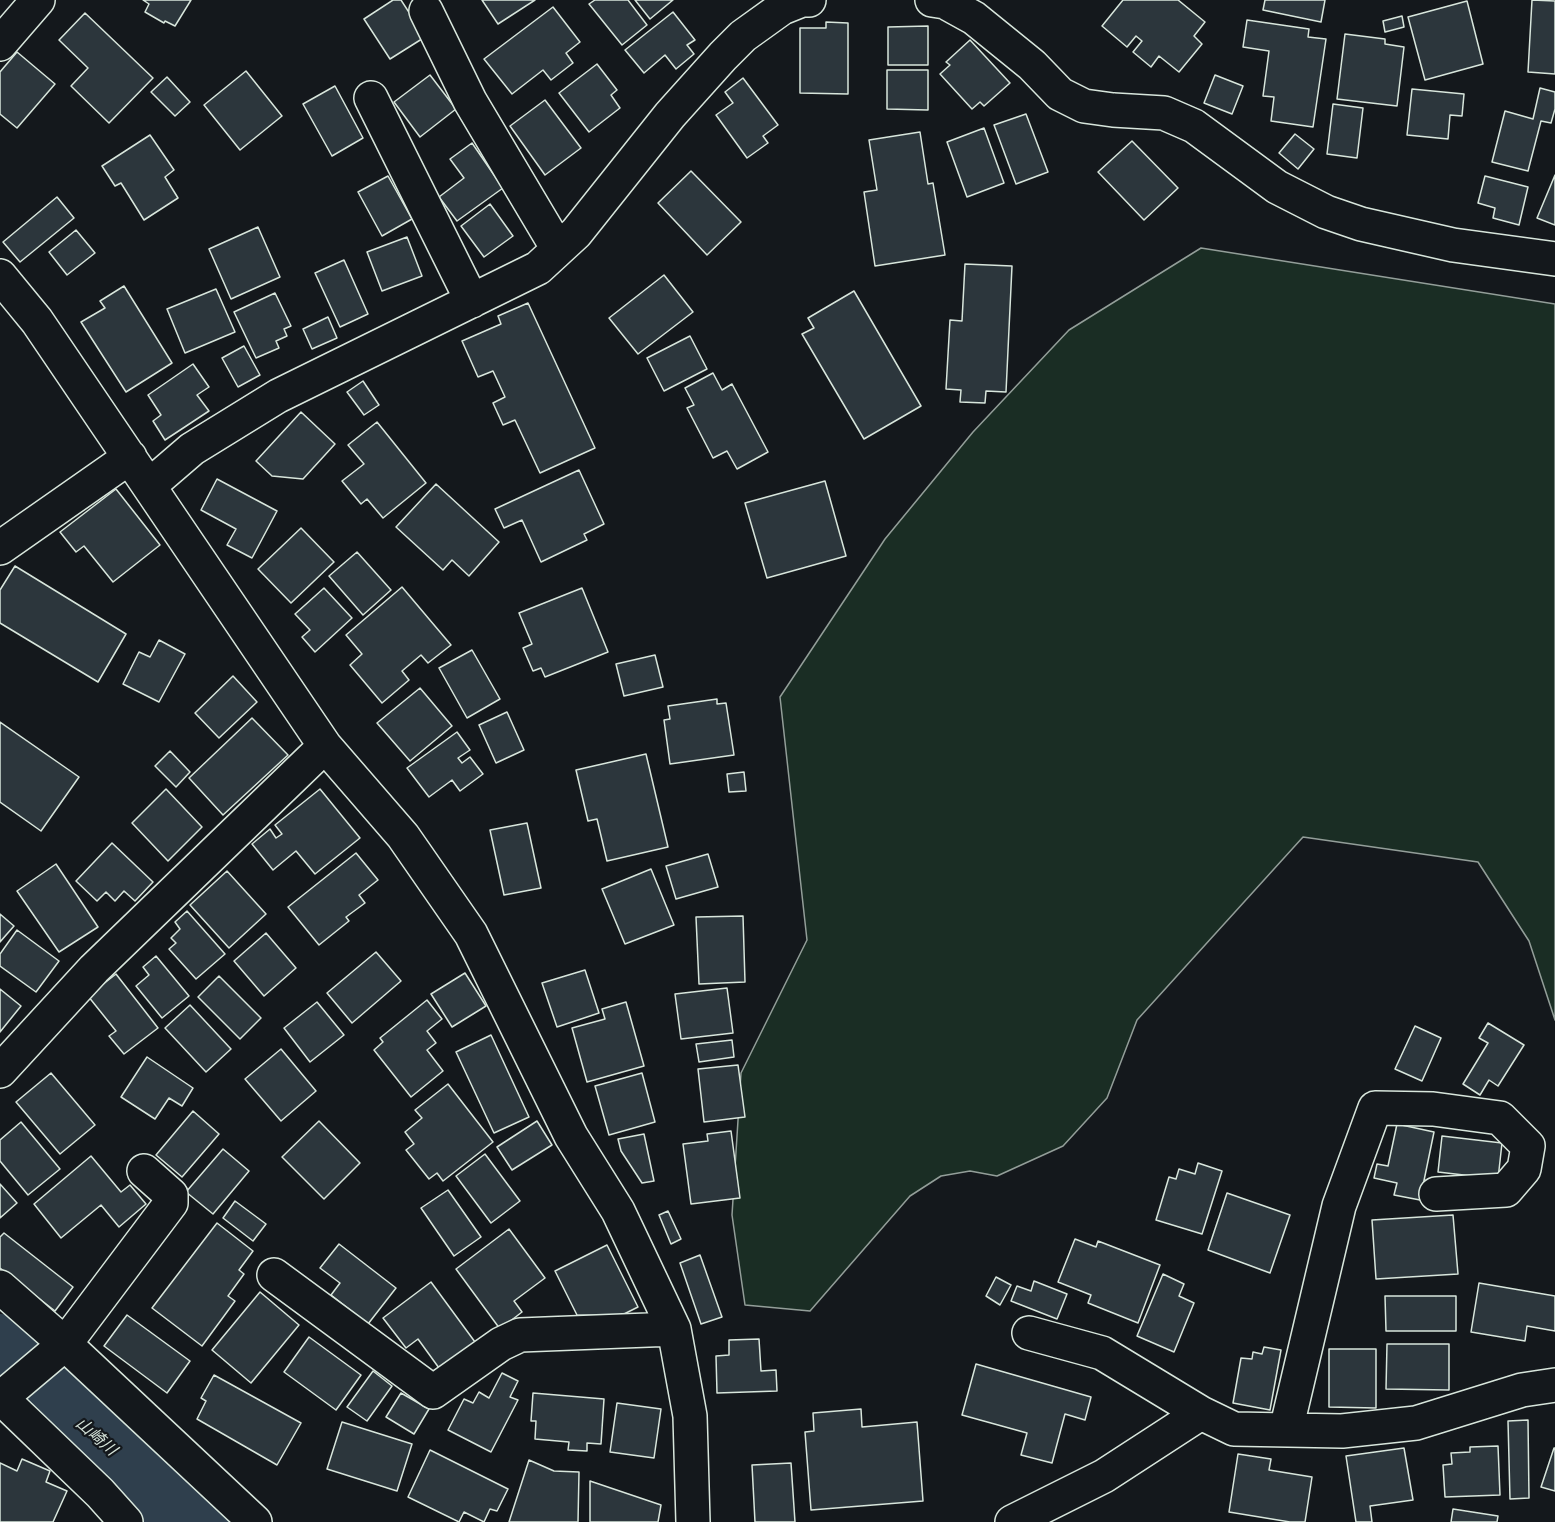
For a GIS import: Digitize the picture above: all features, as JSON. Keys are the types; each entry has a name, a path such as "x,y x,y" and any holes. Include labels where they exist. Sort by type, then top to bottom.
{"street":[{"path":"0,44 38,0"},
{"path":"149,486 192,449 278,396 537,268 576,233 670,115 743,36 782,8 802,0 809,0"},
{"path":"941,0 974,18 1032,65 1060,94 1084,106 1164,113 1194,126 1278,187 1326,212 1361,224 1453,245 1555,259"},
{"path":"426,11 470,101 558,249"},
{"path":"371,98 472,301"},
{"path":"0,276 37,321 325,746 403,836 471,934 571,1136 618,1211 674,1329 690,1416 693,1522"},
{"path":"0,548 130,457"},
{"path":"0,1071 94,969 325,746"},
{"path":"1286,1430 1340,1206 1375,1108 1434,1109 1500,1119 1528,1146 1524,1169 1506,1190 1436,1194"},
{"path":"126,1522 100,1493 0,1397 65,1344 171,1203 171,1195 144,1171"},
{"path":"274,1275 433,1392 501,1344 520,1335 674,1329"},
{"path":"0,1287 65,1344 255,1522"},
{"path":"1029,1334 1102,1353 1201,1413 1234,1429 1342,1431 1416,1424 1522,1390 1555,1385"},
{"path":"1012,1522 1104,1476 1201,1413"}],"green space":[{"path":"1201,248 1555,304 1555,1020 1529,941 1478,862 1303,837 1137,1020 1107,1098 1063,1146 997,1176 970,1171 941,1176 910,1196 810,1311 745,1305 732,1215 741,1073 807,940 780,697 885,539 973,432 1069,330"}],"building":[{"path":"143,0 191,0 175,26 165,21 164,23 145,12 149,4"},
{"path":"393,0 401,0 425,37 390,59 364,19"},
{"path":"482,0 535,0 498,24"},
{"path":"595,0 628,0 647,25 622,45 589,4"},
{"path":"635,0 673,0 650,19"},
{"path":"1123,0 1178,0 1205,22 1194,36 1202,44 1179,72 1159,56 1151,67 1133,52 1142,41 1136,36 1127,47 1102,26"},
{"path":"1265,0 1325,0 1321,22 1263,10"},
{"path":"1532,0 1555,1 1555,74 1528,72"},
{"path":"1467,1 1483,64 1425,80 1408,17"},
{"path":"553,7 580,42 566,53 573,63 551,80 543,70 512,94 484,59"},
{"path":"673,12 695,40 687,45 694,54 676,69 665,55 644,73 625,50"},
{"path":"85,13 153,78 109,123 71,86 88,68 59,40"},
{"path":"1402,16 1404,27 1385,32 1383,21"},
{"path":"1247,20 1309,29 1308,37 1326,39 1313,127 1271,121 1274,97 1263,96 1269,51 1243,47"},
{"path":"826,22 848,23 848,94 800,93 800,28 826,28"},
{"path":"928,26 928,65 888,65 888,27"},
{"path":"1345,34 1385,39 1385,44 1404,47 1397,106 1337,99"},
{"path":"970,40 1010,83 984,106 980,102 972,109 940,74 950,65 946,62"},
{"path":"17,52 55,84 17,128 0,114 0,72"},
{"path":"597,64 617,90 611,95 620,108 589,132 559,93"},
{"path":"887,70 928,70 928,110 887,109"},
{"path":"246,71 282,116 240,150 204,105"},
{"path":"430,75 456,109 420,137 394,102"},
{"path":"1215,75 1243,86 1232,114 1204,103"},
{"path":"167,77 190,102 175,116 151,92"},
{"path":"743,78 778,125 763,136 768,143 747,158 716,115 733,103 725,92"},
{"path":"335,86 363,138 332,156 303,104"},
{"path":"1540,88 1555,92 1555,109 1551,123 1541,121 1528,171 1492,162 1505,111 1533,119"},
{"path":"1412,89 1464,94 1462,116 1450,115 1448,139 1407,135"},
{"path":"545,100 581,148 545,175 510,126"},
{"path":"1333,104 1363,108 1357,158 1327,154"},
{"path":"1026,114 1048,172 1016,184 994,125"},
{"path":"984,128 1004,183 967,197 947,142"},
{"path":"920,132 928,184 933,183 945,255 875,266 864,192 877,190 869,140"},
{"path":"1295,134 1314,149 1298,169 1279,153"},
{"path":"150,135 174,170 165,177 178,198 144,220 121,183 115,186 102,166"},
{"path":"1132,141 1178,188 1144,220 1098,172"},
{"path":"472,143 503,188 457,221 439,197 464,178 450,159"},
{"path":"691,171 741,222 707,255 658,203"},
{"path":"1555,175 1555,225 1537,218"},
{"path":"388,176 412,219 382,236 358,192"},
{"path":"1485,176 1528,187 1519,225 1493,218 1495,208 1478,203"},
{"path":"57,197 74,218 20,262 3,242"},
{"path":"490,204 513,236 484,257 461,226"},
{"path":"258,227 280,277 231,299 209,249"},
{"path":"76,230 95,253 67,275 49,252"},
{"path":"407,237 422,276 382,291 367,252"},
{"path":"344,260 368,314 340,327 315,273"},
{"path":"965,264 1012,266 1006,392 986,391 985,403 960,402 961,390 946,389 950,320 962,321"},
{"path":"664,275 693,312 638,354 609,318"},
{"path":"124,286 172,363 126,392 81,322 105,308 100,301"},
{"path":"216,289 235,332 185,353 167,309"},
{"path":"854,291 921,406 864,439 802,334 814,328 808,318"},
{"path":"275,293 291,326 284,329 287,336 276,341 279,348 256,358 234,312"},
{"path":"528,303 595,448 540,473 515,420 503,425 493,403 505,397 493,371 478,377 462,341 501,324 498,316"},
{"path":"328,317 337,338 312,349 303,329"},
{"path":"690,336 707,369 664,391 647,358"},
{"path":"244,346 260,375 238,387 222,358"},
{"path":"193,364 209,387 197,395 209,411 165,440 153,421 161,415 148,395"},
{"path":"713,373 722,390 732,384 768,452 737,469 727,451 713,458 687,408 694,405 685,388"},
{"path":"363,381 379,405 364,415 347,392"},
{"path":"301,412 335,444 303,479 272,476 256,461"},
{"path":"377,422 426,483 383,518 367,499 361,504 342,481 364,464 348,445"},
{"path":"579,470 604,524 584,534 587,540 541,562 522,520 504,528 495,509"},
{"path":"217,479 277,511 252,558 227,545 236,529 201,510"},
{"path":"825,481 846,556 767,578 745,503"},
{"path":"436,484 499,542 469,576 452,560 443,570 396,527"},
{"path":"116,489 160,545 113,582 84,546 76,552 60,532"},
{"path":"301,528 334,562 291,603 258,569"},
{"path":"357,552 391,590 363,615 329,576"},
{"path":"15,566 126,634 98,682 0,623 0,590"},
{"path":"402,587 451,645 428,663 421,655 402,671 409,680 382,703 350,665 362,654 346,635"},
{"path":"324,588 352,618 315,652 302,637 310,630 295,614"},
{"path":"582,588 608,652 545,677 541,668 533,671 523,648 532,644 519,613"},
{"path":"159,640 185,654 159,702 123,684 139,652 150,657"},
{"path":"472,650 500,699 467,718 439,668"},
{"path":"655,655 663,687 624,696 616,664"},
{"path":"233,676 257,702 219,738 195,713"},
{"path":"420,688 452,726 410,761 377,723"},
{"path":"717,699 717,704 726,703 734,755 670,764 664,720 670,719 668,706"},
{"path":"507,712 524,750 496,763 479,725"},
{"path":"252,718 288,755 223,815 189,778"},
{"path":"0,722 79,777 41,831 0,802"},
{"path":"457,732 470,750 458,758 462,763 470,757 483,774 460,791 452,780 429,797 407,768"},
{"path":"170,751 190,772 176,787 155,766"},
{"path":"646,754 668,847 607,861 597,819 588,821 576,770"},
{"path":"744,772 746,791 729,792 727,774"},
{"path":"166,789 202,827 168,861 132,823"},
{"path":"320,789 360,838 315,874 296,851 273,870 252,844 270,829 276,838 282,834 275,825"},
{"path":"527,823 541,888 504,895 490,830"},
{"path":"112,843 153,882 135,901 124,891 115,901 106,892 97,901 76,881"},
{"path":"356,853 378,880 359,895 365,903 346,917 349,921 319,945 288,907"},
{"path":"708,854 718,887 676,899 666,866"},
{"path":"56,864 98,927 59,952 17,891"},
{"path":"651,869 674,925 625,944 602,889"},
{"path":"227,871 266,914 229,948 190,905"},
{"path":"187,911 225,954 196,979 169,949 176,943 171,938 180,929 175,922"},
{"path":"0,914 14,926 0,942"},
{"path":"743,916 745,982 699,984 696,917"},
{"path":"17,930 59,961 36,992 0,966 0,954"},
{"path":"266,933 296,968 264,996 234,961"},
{"path":"376,952 401,981 352,1023 327,993"},
{"path":"156,956 189,996 162,1018 136,986 149,975 143,967"},
{"path":"585,970 599,1013 557,1027 542,983"},
{"path":"465,973 486,1006 452,1027 431,994"},
{"path":"116,974 158,1028 124,1054 109,1036 116,1031 88,996"},
{"path":"219,976 261,1018 240,1039 198,997"},
{"path":"727,988 733,1033 681,1039 675,994"},
{"path":"0,989 21,1006 0,1032"},
{"path":"427,1000 442,1019 427,1031 436,1043 427,1050 443,1071 411,1097 374,1050 383,1042 380,1038"},
{"path":"317,1002 344,1035 310,1062 284,1028"},
{"path":"626,1002 644,1066 587,1082 572,1028 605,1019 602,1009"},
{"path":"190,1005 231,1049 206,1072 165,1028"},
{"path":"1488,1023 1524,1045 1498,1086 1489,1080 1480,1095 1463,1084 1488,1043 1479,1038"},
{"path":"1415,1026 1441,1038 1422,1081 1395,1069"},
{"path":"491,1035 529,1117 494,1133 456,1052"},
{"path":"732,1040 734,1057 699,1062 696,1044"},
{"path":"281,1049 316,1091 281,1121 245,1079"},
{"path":"147,1057 193,1088 182,1106 169,1098 155,1119 121,1097"},
{"path":"738,1065 745,1117 704,1122 698,1069"},
{"path":"51,1073 95,1125 60,1154 16,1102"},
{"path":"642,1073 655,1122 609,1135 595,1086"},
{"path":"448,1084 493,1142 443,1181 437,1173 429,1179 406,1150 414,1144 405,1132 422,1118 415,1110"},
{"path":"193,1111 219,1134 182,1177 156,1155"},
{"path":"319,1121 360,1163 324,1199 282,1157"},
{"path":"537,1121 552,1145 512,1170 497,1147"},
{"path":"21,1122 60,1169 28,1195 0,1161 0,1140"},
{"path":"1397,1124 1434,1132 1420,1200 1394,1195 1397,1183 1374,1178 1377,1164 1388,1166"},
{"path":"731,1131 740,1198 691,1204 683,1144 708,1141 707,1134"},
{"path":"644,1134 654,1181 642,1183 621,1151 618,1139"},
{"path":"1442,1136 1502,1143 1498,1179 1438,1172"},
{"path":"223,1149 249,1171 213,1214 186,1192"},
{"path":"485,1154 520,1201 491,1223 456,1176"},
{"path":"91,1156 121,1192 130,1185 146,1204 119,1227 101,1205 61,1238 34,1204"},
{"path":"1198,1163 1222,1171 1202,1234 1156,1220 1169,1177 1176,1179 1179,1169 1195,1174"},
{"path":"0,1184 17,1203 0,1218"},
{"path":"448,1190 481,1237 454,1256 421,1208"},
{"path":"1227,1193 1290,1215 1270,1273 1208,1250"},
{"path":"235,1201 266,1224 253,1241 223,1218"},
{"path":"668,1211 681,1239 671,1244 659,1215"},
{"path":"1453,1215 1458,1274 1376,1279 1372,1220"},
{"path":"217,1223 253,1251 239,1270 244,1274 228,1296 235,1301 202,1346 152,1308"},
{"path":"509,1229 545,1278 514,1301 522,1312 500,1329 456,1269"},
{"path":"4,1233 73,1287 55,1311 0,1268 0,1237"},
{"path":"1075,1239 1096,1247 1098,1241 1160,1265 1138,1323 1088,1303 1091,1295 1058,1282"},
{"path":"339,1244 396,1288 368,1324 331,1295 340,1283 320,1268"},
{"path":"607,1245 638,1307 620,1316 577,1315 555,1271"},
{"path":"700,1255 722,1317 701,1324 680,1263"},
{"path":"1163,1274 1184,1284 1179,1296 1194,1303 1174,1352 1137,1336"},
{"path":"996,1277 1011,1285 1000,1305 986,1296"},
{"path":"1034,1281 1067,1294 1057,1319 1011,1301 1017,1286 1031,1291"},
{"path":"431,1282 475,1342 439,1368 418,1339 406,1348 383,1318"},
{"path":"1479,1283 1555,1296 1555,1331 1527,1326 1525,1341 1471,1332"},
{"path":"260,1292 299,1325 251,1383 212,1350"},
{"path":"1385,1296 1456,1296 1456,1331 1386,1331"},
{"path":"127,1315 190,1361 167,1393 104,1346"},
{"path":"309,1337 361,1375 336,1410 284,1372"},
{"path":"759,1339 761,1371 776,1370 777,1391 717,1393 716,1356 729,1355 729,1340"},
{"path":"1387,1344 1449,1344 1449,1390 1386,1389"},
{"path":"1264,1347 1281,1350 1270,1410 1233,1403 1241,1358 1252,1359 1253,1352 1262,1354"},
{"path":"1329,1349 1376,1349 1376,1408 1329,1407"},
{"path":"976,1364 1091,1397 1085,1420 1065,1414 1052,1463 1021,1455 1027,1433 962,1415"},
{"path":"373,1371 392,1386 367,1421 347,1407"},
{"path":"502,1373 518,1381 510,1397 518,1400 491,1452 448,1430 464,1399 473,1403 479,1392 489,1398"},
{"path":"214,1375 301,1423 277,1465 197,1419 206,1401 201,1398"},
{"path":"401,1393 429,1409 414,1434 386,1417"},
{"path":"533,1393 604,1399 601,1444 587,1443 587,1451 568,1450 569,1442 535,1439 536,1421 531,1421"},
{"path":"617,1403 661,1409 654,1458 610,1452"},
{"path":"861,1409 862,1427 917,1422 923,1501 811,1510 805,1432 814,1431 813,1413"},
{"path":"1528,1420 1529,1498 1510,1499 1508,1421"},
{"path":"342,1422 412,1444 397,1491 327,1469"},
{"path":"1498,1446 1500,1495 1445,1497 1443,1465 1452,1464 1451,1453 1470,1452 1470,1447"},
{"path":"1404,1448 1413,1500 1370,1506 1372,1522 1356,1522 1346,1456"},
{"path":"1555,1448 1555,1491 1541,1487"},
{"path":"430,1450 508,1489 497,1511 490,1509 484,1522 464,1512 459,1522 408,1497"},
{"path":"1238,1454 1271,1459 1269,1470 1312,1477 1305,1522 1290,1522 1229,1512"},
{"path":"22,1459 50,1471 46,1482 67,1491 53,1522 0,1522 0,1463 17,1471"},
{"path":"529,1460 554,1471 579,1472 578,1522 509,1522"},
{"path":"791,1463 795,1522 755,1522 752,1465"},
{"path":"590,1481 661,1505 658,1522 590,1522"},
{"path":"1453,1509 1498,1516 1497,1522 1451,1522"}],"waterway":[{"name":"山崎川","path":"0,1352 66,1413 193,1522"}]}
